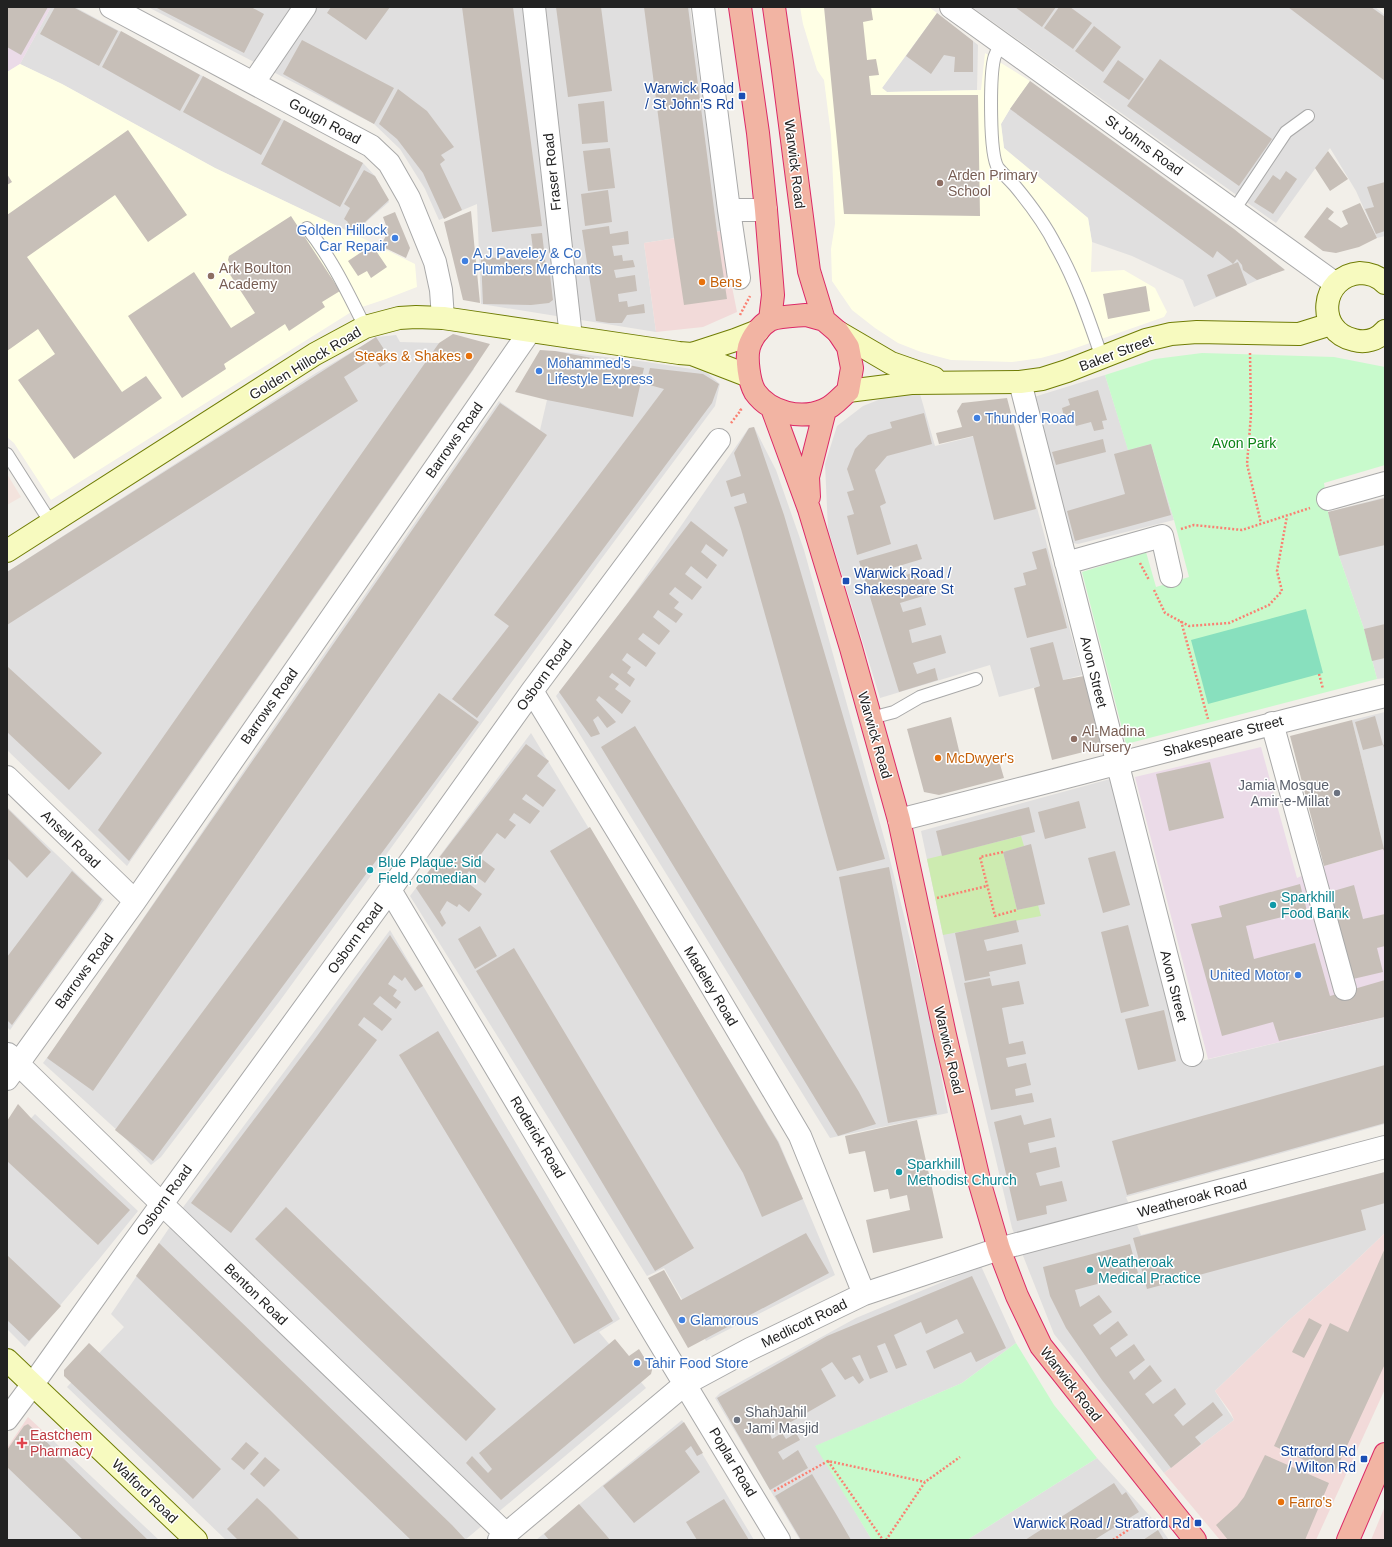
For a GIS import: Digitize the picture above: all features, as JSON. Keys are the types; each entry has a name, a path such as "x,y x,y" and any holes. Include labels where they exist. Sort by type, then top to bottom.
{"highway":[{"path":"740,7 758,133 773,295 764,325 749,347 749,376 755,392 772,408 787,413 805,415 825,410 848,391 852,368 848,347 831,326 806,315 790,316 764,325"},
{"name":"Warwick Road","path":"774,7 809,271 831,326"},
{"name":"Warwick Road","path":"772,408 809,509 871,718 899,820 948,1050 980,1184 999,1249 1017,1296 1040,1346 1194,1539"},
{"name":"Warwick Road","path":"809,509 808,477 825,410"},
{"path":"1348,1540 1384,1461"}],"main road":[{"path":"1384,281 1364,273 1354,274 1344,278 1336,284 1330,293 1327,303 1331,324 1338,333 1349,339 1360,342 1372,340 1385,331"},
{"name":"Golden Hillock Road","path":"7,551 315,354 365,327 399,318 443,318 692,354 749,376"},
{"name":"Baker Street","path":"848,391 911,383 1020,382 1042,379 1102,358 1146,340 1171,334 1197,332 1249,332 1299,334 1331,324"},
{"name":"Golden Hillock Road","path":"692,354 735,340 764,325"},
{"name":"Baker Street","path":"831,326 890,363 948,383"},
{"name":"Walford Road","path":"7,1360 196,1540"}],"street":[{"name":"Gough Road","path":"111,7 372,146 389,163 409,198 435,262 441,290 443,318"},
{"path":"254,82 305,7"},
{"name":"Fraser Road","path":"534,7 571,337"},
{"path":"703,7 729,210 745,286"},
{"name":"St Johns Road","path":"951,7 1336,284"},
{"path":"729,210 766,210"},
{"name":"Barrows Road","path":"11,1065 135,901 530,331"},
{"name":"Avon Street","path":"1020,382 1192,1055"},
{"name":"Osborn Road","path":"7,1419 390,890 532,691 685,499 719,440"},
{"path":"1328,499 1385,483"},
{"path":"1066,563 1162,536 1171,576"},
{"name":"Madeley Road","path":"532,691 696,960 800,1136 864,1294"},
{"name":"Shakespeare Street","path":"899,820 1272,723 1385,696"},
{"path":"1272,723 1345,989"},
{"name":"Ansell Road","path":"7,777 135,901"},
{"name":"Roderick Road","path":"390,890 686,1384"},
{"name":"Benton Road","path":"11,1065 162,1204 510,1535"},
{"name":"Weatheroak Road","path":"999,1249 1385,1147"},
{"name":"Medlicott Road","path":"510,1535 686,1384 750,1349 864,1294 999,1249"},
{"name":"Poplar Road","path":"686,1384 779,1540"}],"lane":[{"path":"1001,43 994,59 992,80 993,153 998,167 1014,185 1038,217 1056,246 1087,312 1102,358"},
{"path":"1234,210 1286,132 1308,116"},
{"path":"307,228 345,287 365,327"},
{"path":"7,454 51,523"},
{"path":"871,718 894,712 920,697 976,679"}],"path":[{"path":"733,318 740,315 745,286"},
{"path":"1249,332 1251,415 1247,464 1261,523"},
{"path":"1162,536 1194,525 1242,530 1313,507 1328,499"},
{"path":"1153,588 1166,612 1189,626 1229,623 1269,605 1282,591 1277,571 1286,516"},
{"path":"1131,545 1150,582"},
{"path":"1181,621 1214,738"},
{"path":"1002,852 980,858 995,916 1017,910"},
{"path":"917,902 988,886"},
{"path":"886,1540 925,1482 960,1457"},
{"path":"828,1461 883,1540"},
{"path":"757,1501 828,1461 925,1482"},
{"path":"1112,1540 1167,1505"}],"shaded area":[{"path":"7,7 51,7 20,64 7,72"},
{"path":"51,7 75,7 363,163 375,176 389,202 366,222 358,236 215,168 62,84 20,64"},
{"path":"148,7 690,7 721,231 644,243 656,332 481,304 477,204 439,220 425,189 400,149 374,124"},
{"name":"Arden Primary School","path":"800,7 929,7 937,13 882,88 887,92 981,90 985,53 1030,81 1001,124 1004,148 1088,218 1092,242 1091,272 1124,270 1155,288 1167,312 1164,317 1070,350 1041,358 1012,362 951,360 921,352 898,343 875,328 852,310 832,281 831,249 835,224 831,135 824,80 817,70 803,24"},
{"path":"972,7 1375,7 1385,15 1385,236 1377,238 1356,191 1330,148 1276,223"},
{"path":"937,13 978,45 977,90 887,92 882,88"},
{"name":"Ark Boulton Academy","path":"20,64 62,84 215,168 415,264 417,287 356,309 51,500 14,443 7,437 7,72"},
{"path":"1030,81 1210,211 1284,269 1194,307 1183,280 1132,256 1092,242 1088,218 1004,148 1001,124"},
{"path":"721,231 737,312 703,327 656,332 644,243"},
{"path":"396,335 400,342 438,343 474,369 127,866 7,750 7,572 316,373 377,337"},
{"path":"555,351 640,361 705,371 720,384 715,406 596,566 279,1002 161,1157 151,1165 119,1132 43,1063 499,401 540,430 547,400"},
{"path":"1105,375 1128,449 1151,444 1174,520 1078,544 1073,543 1034,397"},
{"path":"896,393 920,394 935,446 1015,426 1082,675 999,697 990,665 880,698 828,529 825,464 837,426 863,406"},
{"path":"754,427 776,470 804,550 888,852 932,1027 948,1113 830,1138 556,696 627,604 748,429"},
{"path":"7,474 21,497 7,505"},
{"path":"1385,497 1385,678 1377,679 1364,629 1339,556 1328,512"},
{"path":"1385,712 1385,854 1352,720"},
{"path":"531,733 779,1142 835,1275 706,1341 664,1268 647,1276 410,896"},
{"path":"1261,747 1297,878 1324,866 1383,849 1385,854 1385,1017 1208,1059 1135,777"},
{"path":"1110,779 1185,1065 1385,1017 1385,1124 1126,1197 1141,1235 1385,1172 1385,1233 1345,1271 1288,1321 1215,1391 1234,1420 1164,1473 1054,1334 1012,1228 944,940 921,831"},
{"path":"7,807 104,900 10,1030 7,1027"},
{"path":"390,930 620,1319 599,1332 646,1388 465,1540 226,1540 67,1387 124,1327 111,1314 184,1206"},
{"path":"35,1114 138,1211 25,1347 7,1329 7,1144"},
{"path":"1385,1233 1385,1389 1316,1540 1220,1540 1164,1473 1234,1420 1231,1413 1215,1391 1288,1321 1345,1271"},
{"path":"981,1266 1016,1343 962,1383 816,1446 872,1540 800,1540 715,1398 720,1393 856,1318"},
{"name":"Eastchem Pharmacy","path":"28,1417 44,1432 7,1470 7,1448"},
{"path":"682,1420 754,1540 536,1540"},
{"path":"44,1432 159,1540 7,1540 7,1470"},
{"path":"1097,1458 1160,1527 1169,1540 967,1540"},
{"path":"1385,1506 1385,1540 1371,1540"}],"green space":[{"name":"Avon Park","path":"1202,353 1334,357 1385,367 1385,465 1324,483 1328,512 1339,556 1364,629 1377,679 1126,744 1082,572 1146,552 1156,587 1189,577 1174,520 1151,444 1128,450 1105,375 1155,359"},
{"path":"1306,609 1323,673 1208,704 1191,640"},
{"path":"1021,836 1024,846 1003,852 1017,910 1038,905 1041,916 943,935 927,859"},
{"path":"1016,1343 1054,1405 1097,1458 967,1540 872,1540 815,1446 962,1383"}],"building":[{"path":"7,7 48,7 21,55 7,47"},
{"path":"55,7 73,7 118,31 99,66 40,34"},
{"path":"155,7 251,7 264,14 244,53"},
{"path":"331,7 390,7 366,40 327,13"},
{"path":"462,7 513,7 542,226 492,232"},
{"path":"556,7 601,7 612,91 568,97"},
{"path":"644,7 688,7 727,299 684,305"},
{"path":"824,7 871,7 873,20 863,22 867,60 876,59 879,75 869,76 871,95 978,95 980,216 844,214"},
{"path":"1015,7 1056,7 1042,27"},
{"path":"1059,7 1070,7 1092,23 1073,49 1044,28"},
{"path":"1288,7 1371,7 1385,17 1385,81"},
{"path":"937,13 973,41 973,72 954,72 955,57 944,55 931,74 906,56"},
{"path":"1094,26 1121,47 1103,72 1075,51"},
{"path":"121,31 200,75 180,111 102,67"},
{"path":"302,40 394,88 374,124 283,74"},
{"path":"1160,59 1272,139 1239,186 1127,106"},
{"path":"1118,60 1144,79 1129,100 1103,82"},
{"path":"203,76 281,119 261,155 183,112"},
{"path":"1030,81 1234,229 1285,270 1257,280 1243,270 1242,265 1237,259 1233,264 1217,251 1213,258 1010,109"},
{"path":"398,89 427,111 454,147 441,155 445,160 440,164 462,210 444,219 423,173 397,139 379,124"},
{"path":"604,101 608,142 582,144 578,104"},
{"path":"284,120 363,163 340,207 261,164"},
{"path":"128,130 187,215 148,242 115,195 27,257 122,392 146,376 162,398 74,459 18,380 55,354 38,329 7,351 7,215"},
{"path":"610,148 615,188 588,191 583,151"},
{"path":"1328,151 1348,179 1330,191 1315,168"},
{"path":"364,170 375,176 389,200 365,222 358,234 345,229 348,222 344,219 350,208 344,204"},
{"path":"1286,171 1297,179 1273,214 1254,202 1273,175 1280,180"},
{"path":"7,174 12,182 7,185"},
{"path":"1385,182 1385,231 1376,234 1365,209 1374,207 1367,187"},
{"path":"608,190 612,222 585,226 581,194"},
{"path":"1360,203 1377,238 1359,247 1336,253 1323,251 1304,237 1327,207 1334,212 1328,219 1341,228 1348,224 1342,211"},
{"name":"A J Paveley & Co Plumbers Merchants","path":"471,211 480,303 463,300 444,222"},
{"name":"Golden Hillock Car Repair","path":"395,212 410,248 406,258 381,246 388,231 383,217"},
{"path":"291,216 340,291 322,302 325,307 289,331 285,324 224,364 226,369 182,398 128,316 194,272 231,328 255,313 229,273 231,266 228,260 229,256"},
{"path":"609,226 610,234 628,231 629,244 612,246 614,256 622,255 623,261 633,260 635,267 614,270 616,278 635,275 637,291 618,294 619,302 627,301 628,307 644,304 645,313 627,315 622,323 596,321 582,230"},
{"path":"542,233 547,276 550,275 553,300 549,303 531,305 483,304 481,258 534,257 531,234"},
{"path":"372,245 387,267 371,278 367,271 358,276 348,261"},
{"path":"1238,262 1247,285 1216,297 1207,275"},
{"path":"1146,286 1150,311 1108,319 1103,294"},
{"path":"453,334 490,344 129,861 98,830 439,343"},
{"path":"376,337 391,360 380,367 374,358 344,377 358,401 7,625 7,572"},
{"path":"540,350 555,351 644,368 633,417 515,392"},
{"path":"650,368 703,374 719,384 712,403 477,718 452,699 509,626 494,615 664,389 646,384"},
{"path":"1098,390 1107,420 1102,421 1104,429 1094,431 1091,422 1076,426 1073,415 1064,417 1062,408 1070,405 1068,399"},
{"path":"1007,398 1036,509 994,520 973,436 939,444 936,433 962,427 957,411 962,403"},
{"path":"500,403 547,435 93,1091 47,1058"},
{"path":"924,413 932,444 887,456 875,470 886,503 880,506 891,544 857,555 847,516 854,514 847,492 854,490 847,469 855,449 868,435 892,428 890,422"},
{"path":"754,427 784,515 885,859 837,871 734,507 747,503 744,493 731,497 726,481 741,476 734,453 749,428"},
{"path":"1103,439 1106,452 1056,465 1052,452"},
{"path":"1151,444 1171,515 1075,541 1067,511 1125,494 1114,454"},
{"path":"1385,498 1385,545 1339,556 1328,512"},
{"path":"691,521 728,550 723,557 706,544 701,552 717,565 707,579 691,566 685,574 702,587 692,600 675,587 669,594 679,602 674,608 683,614 676,623 658,610 653,617 670,631 659,645 643,633 638,639 656,653 646,667 627,653 622,660 631,667 627,673 635,679 630,687 612,673 609,677 619,684 615,689 631,701 622,714 599,696 596,700 616,722 607,728 598,716 593,720 600,734 591,737 559,692"},
{"path":"917,544 922,559 889,569 892,579 926,569 933,593 900,603 903,612 921,607 926,625 909,630 912,643 941,635 946,653 913,663 917,674 935,668 938,680 899,692 859,561"},
{"path":"1046,548 1067,628 1027,638 1014,588 1026,585 1023,573 1037,569 1032,552"},
{"path":"1385,624 1385,658 1372,661 1364,629"},
{"path":"1053,642 1063,680 1084,676 1103,747 1052,760 1034,688 1040,686 1030,648"},
{"path":"8,667 102,753 69,790 7,732"},
{"path":"439,693 479,722 153,1161 115,1130"},
{"path":"1375,716 1383,745 1363,750 1355,722"},
{"name":"McDwyer's","path":"951,717 962,763 997,754 1004,778 939,795 924,792 907,729"},
{"name":"Jamia Mosque Amir-e-Millat","path":"1352,720 1385,853 1383,849 1324,866 1290,736"},
{"path":"635,726 859,1092 876,1124 838,1136 601,747"},
{"path":"526,744 549,761 537,776 556,790 543,807 526,794 522,799 540,811 530,824 514,813 509,820 516,825 505,839 497,833 479,857 495,869 485,883 469,871 463,879 482,894 469,912 459,904 457,907 447,901 440,912 446,923 442,927 416,888"},
{"path":"1210,762 1224,818 1169,831 1156,774"},
{"path":"1079,801 1086,828 1045,839 1038,812"},
{"path":"1029,807 1035,832 942,856 936,831"},
{"path":"7,808 51,852 27,878 7,858"},
{"path":"590,827 778,1142 803,1199 762,1217 743,1173 550,851"},
{"path":"1031,844 1045,904 1017,910 1003,852"},
{"path":"1115,851 1130,905 1103,913 1088,858"},
{"path":"889,867 937,1114 888,1123 839,877"},
{"path":"72,871 102,899 12,1025 7,1020 7,957"},
{"path":"1300,884 1307,911 1246,926 1254,959 1315,943 1330,996 1385,980 1385,1017 1279,1041 1273,1022 1222,1036 1191,924 1222,917 1219,906"},
{"path":"1354,885 1363,919 1385,914 1385,946 1377,948 1383,972 1353,979 1330,892"},
{"path":"1016,920 1019,932 984,940 987,951 1022,944 1026,964 989,972 990,976 965,981 955,933"},
{"path":"1128,925 1149,1006 1121,1013 1101,932"},
{"path":"480,926 497,956 475,969 458,939"},
{"path":"390,935 423,986 415,991 405,977 402,981 394,975 388,984 397,990 393,996 401,1002 396,1009 380,996 373,1004 392,1019 382,1031 364,1017 358,1025 377,1040 231,1233 191,1203 317,1036"},
{"path":"514,948 694,1248 655,1271 476,971"},
{"path":"990,978 992,986 1019,981 1024,1004 1002,1008 1009,1044 1023,1041 1026,1054 1006,1058 1008,1067 1026,1063 1031,1085 1015,1089 1016,1096 1032,1093 1034,1102 991,1110 964,983"},
{"path":"1164,1010 1176,1061 1138,1070 1125,1019"},
{"path":"438,1031 613,1321 574,1344 399,1055"},
{"path":"1385,1065 1385,1123 1127,1195 1112,1141"},
{"path":"18,1104 31,1118 130,1210 98,1245 7,1161 7,1121"},
{"path":"1021,1115 1024,1125 1051,1118 1055,1137 1028,1143 1030,1153 1056,1147 1060,1167 1036,1173 1040,1186 1062,1181 1067,1201 1046,1206 1047,1214 1017,1221 994,1122"},
{"name":"Sparkhill Methodist Church","path":"917,1120 943,1238 873,1253 866,1220 910,1210 907,1195 890,1199 888,1189 874,1192 865,1151 849,1154 845,1136"},
{"path":"1385,1172 1385,1203 1361,1210 1366,1230 1147,1289 1133,1238"},
{"path":"286,1207 496,1409 466,1441 255,1239"},
{"path":"806,1233 829,1273 688,1348 648,1278 664,1270 681,1300"},
{"path":"159,1243 465,1539 411,1540 136,1276"},
{"path":"1130,1244 1138,1273 1075,1290 1080,1307 1099,1295 1112,1312 1093,1325 1100,1335 1118,1321 1128,1335 1110,1348 1116,1357 1134,1344 1145,1360 1129,1372 1134,1380 1150,1365 1162,1381 1145,1394 1153,1404 1175,1388 1186,1404 1174,1415 1183,1426 1213,1402 1223,1415 1195,1437 1201,1444 1171,1468 1102,1380 1066,1328 1050,1296 1043,1267"},
{"path":"1385,1248 1385,1364 1334,1474 1274,1446 1330,1323 1348,1332"},
{"path":"7,1255 61,1306 29,1341 7,1320"},
{"path":"972,1276 1006,1348 976,1362 971,1352 934,1369 926,1351 964,1333 957,1319 926,1334 921,1322 894,1335 907,1365 896,1369 885,1343 877,1346 888,1372 870,1379 860,1355 852,1358 864,1380 859,1384 853,1376 845,1380 832,1362 821,1369 836,1396 770,1434 772,1439 782,1433 786,1439 796,1433 800,1440 778,1452 783,1460 798,1450 808,1468 770,1490 717,1398 827,1336"},
{"path":"1309,1318 1322,1325 1304,1358 1292,1352"},
{"path":"615,1339 629,1356 639,1349 652,1370 651,1374 501,1500 466,1463 472,1456 488,1473 492,1469 479,1453"},
{"path":"89,1343 221,1469 193,1499 64,1376 64,1370"},
{"path":"684,1422 703,1453 697,1456 691,1446 685,1451 700,1472 634,1523 603,1486"},
{"path":"28,1424 148,1540 83,1540 7,1467 7,1450 24,1426"},
{"path":"246,1442 259,1453 244,1470 231,1459"},
{"name":"Farro's","path":"1265,1455 1329,1483 1305,1540 1228,1540 1216,1525 1237,1506 1244,1497"},
{"path":"265,1457 280,1470 264,1487 250,1474"},
{"path":"812,1474 851,1540 801,1540 775,1496"},
{"path":"1114,1483 1122,1495 1126,1492 1139,1512 1094,1540 1025,1540"},
{"path":"257,1498 300,1540 238,1540 227,1529"},
{"path":"724,1499 749,1540 697,1540 686,1522"},
{"path":"579,1504 610,1540 549,1540 544,1534"},
{"path":"1158,1530 1164,1540 1143,1540"}],"place":[{"name":"Warwick Road / St John'S Rd","path":"742,96"},
{"name":"Arden Primary School","path":"940,183"},
{"name":"Golden Hillock Car Repair","path":"395,238"},
{"name":"A J Paveley & Co Plumbers Merchants","path":"465,261"},
{"name":"Ark Boulton Academy","path":"211,276"},
{"name":"Bens","path":"702,282"},
{"name":"Steaks & Shakes","path":"469,356"},
{"name":"Mohammed's Lifestyle Express","path":"539,371"},
{"name":"Thunder Road","path":"977,418"},
{"name":"Warwick Road / Shakespeare St","path":"846,581"},
{"name":"Al-Madina Nursery","path":"1074,739"},
{"name":"McDwyer's","path":"938,758"},
{"name":"Jamia Mosque Amir-e-Millat","path":"1337,793"},
{"name":"Blue Plaque: Sid Field, comedian","path":"370,870"},
{"name":"Sparkhill Food Bank","path":"1273,905"},
{"name":"United Motor","path":"1298,975"},
{"name":"Sparkhill Methodist Church","path":"899,1172"},
{"name":"Weatheroak Medical Practice","path":"1090,1270"},
{"name":"Glamorous","path":"682,1320"},
{"name":"Tahir Food Store","path":"637,1363"},
{"name":"ShahJahil Jami Masjid","path":"737,1420"},
{"name":"Eastchem Pharmacy","path":"22,1443"},
{"name":"Stratford Rd / Wilton Rd","path":"1364,1459"},
{"name":"Farro's","path":"1281,1502"},
{"name":"Warwick Road / Stratford Rd","path":"1198,1523"}]}
